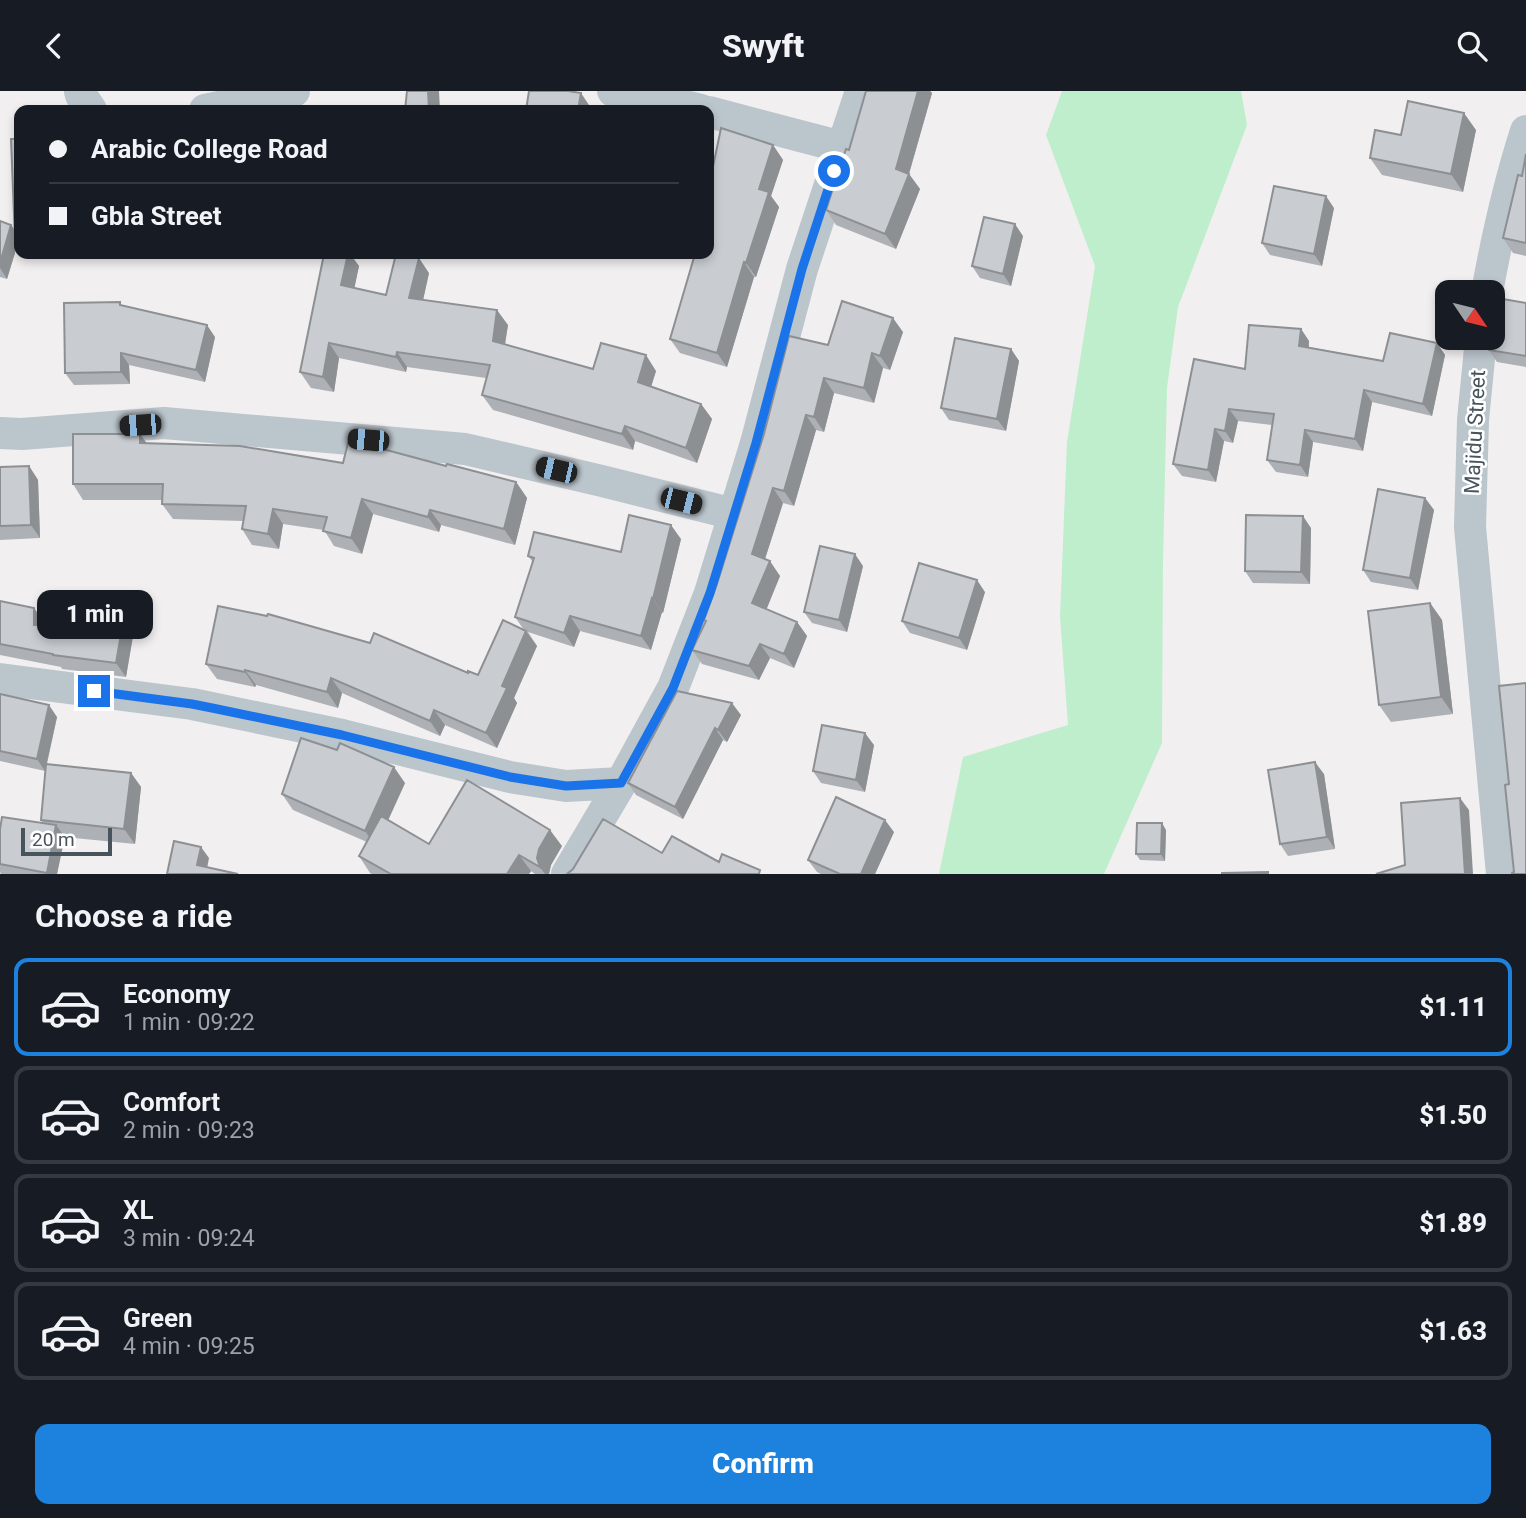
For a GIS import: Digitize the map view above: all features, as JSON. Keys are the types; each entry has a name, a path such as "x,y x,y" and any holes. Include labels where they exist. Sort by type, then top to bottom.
{"street":[{"path":"228,105 294,91"},
{"path":"613,91 681,105"},
{"path":"567,874 673,688 710,593 756,443 802,269 861,91"},
{"path":"714,113 842,147"},
{"path":"1489,280 1512,173 1526,131"},
{"name":"Majidu Street","path":"1480,350 1473,420 1470,527 1502,874"},
{"path":"0,433 22,434 164,423 465,449 734,514"},
{"path":"0,680 192,704 342,735 521,779 566,786 621,783"}],"green space":[{"path":"1062,91 1241,91 1247,125 1178,307 1167,388 1162,743 1104,874 939,874 963,757 1068,725 1060,617 1067,442 1095,266 1046,135"}],"building":[{"path":"407,91 428,91 429,105 406,105"},
{"path":"529,91 581,93 579,105 527,105"},
{"path":"866,91 918,91 896,169 909,174 885,234 826,210 846,149 849,150"},
{"path":"1408,101 1464,113 1451,174 1370,158 1375,130 1401,135"},
{"path":"721,128 773,145 759,189 769,192 746,263 744,262 717,353 670,339 694,259 714,259 714,162"},
{"path":"11,139 14,139 14,214"},
{"path":"1526,154 1526,243 1503,238 1518,175 1522,176"},
{"path":"1274,186 1326,196 1314,254 1262,243"},
{"path":"984,217 1015,224 1003,274 972,266"},
{"path":"0,221 11,225 0,263"},
{"path":"323,259 347,259 341,285 386,295 395,259 419,259 409,298 497,310 493,341 593,369 601,343 646,355 638,382 701,404 686,448 625,426 622,434 482,395 490,365 397,352 396,357 329,343 323,377 300,372"},
{"path":"1505,299 1526,303 1526,356 1489,350 1505,350"},
{"path":"842,301 893,318 880,356 872,353 864,388 824,378 814,417 806,415 784,491 773,488 752,554 770,561 752,603 797,622 784,654 760,644 749,666 692,650 706,621 704,620 764,434 789,336 828,345"},
{"path":"120,302 120,305 207,325 196,370 121,353 121,372 65,373 64,303"},
{"path":"1249,325 1301,329 1299,346 1383,361 1390,333 1435,343 1423,404 1364,390 1355,439 1305,430 1300,465 1267,460 1274,414 1229,409 1225,431 1215,429 1208,470 1173,464 1194,359 1245,369"},
{"path":"955,338 1011,349 997,419 941,408"},
{"path":"73,434 140,434 140,443 240,446 343,463 348,443 368,445 516,482 504,529 430,510 428,517 362,499 351,538 323,531 327,517 273,509 268,534 242,529 246,506 162,504 163,484 73,484"},
{"path":"29,466 31,525 0,526 0,467"},
{"path":"1378,489 1425,498 1410,578 1363,570"},
{"path":"629,515 671,525 641,636 570,616 564,633 515,617 534,558 528,556 534,532 621,552"},
{"path":"1246,515 1303,516 1301,572 1245,571"},
{"path":"820,546 855,554 839,620 804,612"},
{"path":"919,563 977,580 959,638 902,621"},
{"path":"0,601 34,608 34,625 74,624 74,609 124,617 116,663 53,655 0,644"},
{"path":"1430,603 1441,697 1379,705 1368,611"},
{"path":"218,606 267,616 268,614 370,643 374,633 478,675 503,620 526,631 502,686 507,688 486,733 434,710 430,721 331,678 327,692 245,670 206,664"},
{"path":"1526,683 1526,874 1512,874 1514,872 1505,785 1509,784 1499,686"},
{"path":"677,691 732,703 718,730 715,728 675,807 628,783"},
{"path":"0,694 49,705 37,759 0,751"},
{"path":"822,725 865,733 856,780 813,771"},
{"path":"301,738 337,750 340,743 394,767 365,831 282,794"},
{"path":"1315,762 1327,837 1280,844 1268,770"},
{"path":"46,764 131,773 124,829 41,820"},
{"path":"467,780 550,830 539,849 537,858 540,867 519,855 507,874 391,874 359,856 381,816 429,844"},
{"path":"836,797 885,820 861,874 840,874 808,860"},
{"path":"1460,798 1465,874 1376,874 1405,865 1401,803"},
{"path":"2,817 56,825 47,873 0,864"},
{"path":"603,819 662,853 672,836 719,862 722,854 760,870 759,874 567,874 573,869"},
{"path":"1137,823 1162,823 1161,854 1136,854"},
{"path":"174,841 201,847 197,865 238,874 167,874"},
{"path":"1222,873 1268,874 1222,874"}],"route":[{"path":"94,691 217,709 342,735 510,777 566,786 621,783 673,688 710,593 756,443 802,269 834,171"}]}
